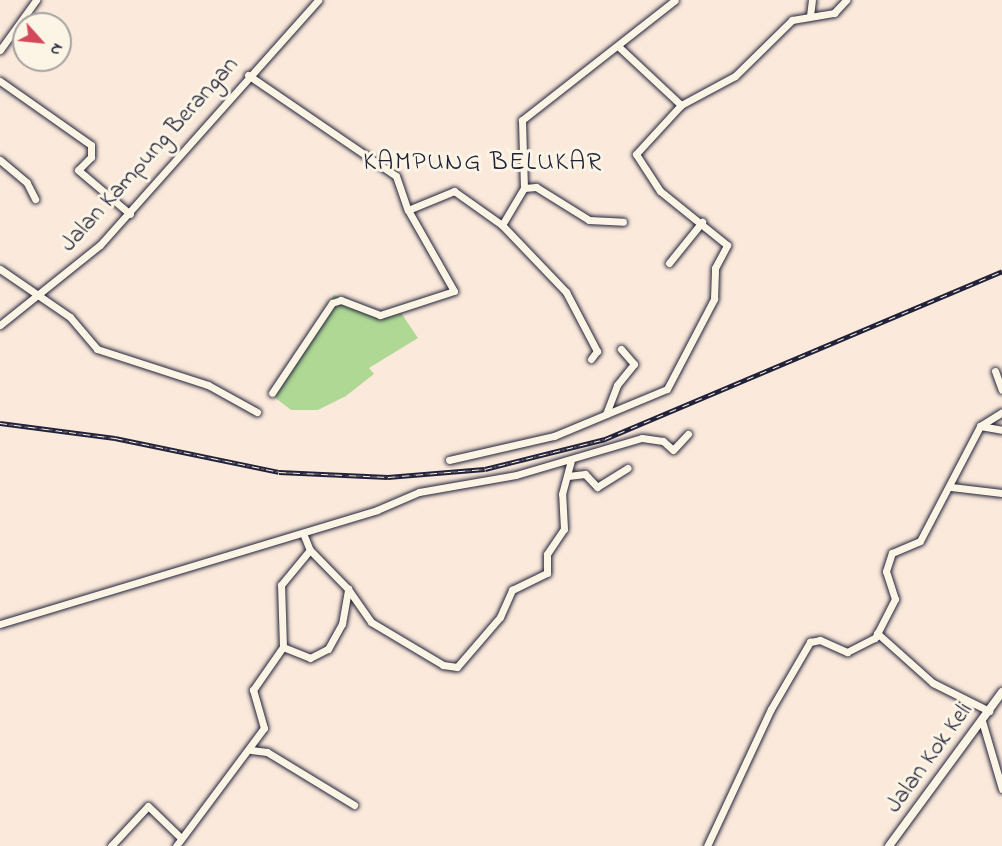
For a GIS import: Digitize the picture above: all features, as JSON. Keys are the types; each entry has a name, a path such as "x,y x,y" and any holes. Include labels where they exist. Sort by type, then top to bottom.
{"street":[{"path":"0,50 36,0"},
{"name":"Jalan Kampung Berangan","path":"0,325 42,295 130,214 248,75 318,0"},
{"path":"501,225 524,188 527,154 519,124 619,47 675,0"},
{"path":"810,16 812,0"},
{"path":"449,460 554,436 667,389 714,299 715,268 727,245 702,222 660,191 636,154 681,105 735,76 786,25 810,16 834,13 846,0"},
{"path":"619,47 681,105"},
{"path":"248,75 396,176 408,210 454,291 380,315 341,300 332,303 272,393"},
{"path":"0,81 91,145 91,157 78,170 130,214"},
{"path":"0,160 27,183 34,199"},
{"path":"524,188 536,187 589,220 623,222"},
{"path":"408,210 454,190 501,225 566,292 597,351 591,359"},
{"path":"669,263 702,222"},
{"path":"0,269 42,295 97,349 208,385 257,412"},
{"path":"606,414 617,385 634,364 621,349"},
{"path":"1002,372 995,371 1002,390"},
{"path":"707,846 771,709 810,642 820,640 847,652 877,633 895,599 886,572 892,553 920,541 951,488 980,426 1002,412"},
{"path":"980,426 1002,430"},
{"path":"0,624 303,532 419,492 571,461 642,438 663,441 673,450 688,434"},
{"path":"303,532 310,550 348,589 356,606 376,626 443,665 457,667 500,617 512,590 547,573 547,554 564,529 562,494 571,461"},
{"path":"568,476 587,474 597,487 627,468"},
{"path":"951,488 1002,494"},
{"path":"176,846 250,750 265,723 253,690 283,646 279,592 310,550"},
{"path":"283,646 310,658 327,649 342,624 348,589"},
{"path":"877,633 933,683 989,711"},
{"name":"Jalan Kok Keli","path":"889,846 1002,692"},
{"path":"982,721 1002,789"},
{"path":"250,750 267,752 354,805"},
{"path":"111,846 148,806 181,838"}],"green space":[{"path":"334,295 380,312 397,307 418,338 369,368 374,374 346,396 318,410 291,410 269,393"}],"railway":[{"path":"0,423 115,438 279,472 388,477 485,469 605,439 1002,271"}],"district":[{"name":"KAMPUNG BELUKAR","path":"483,164"}]}
